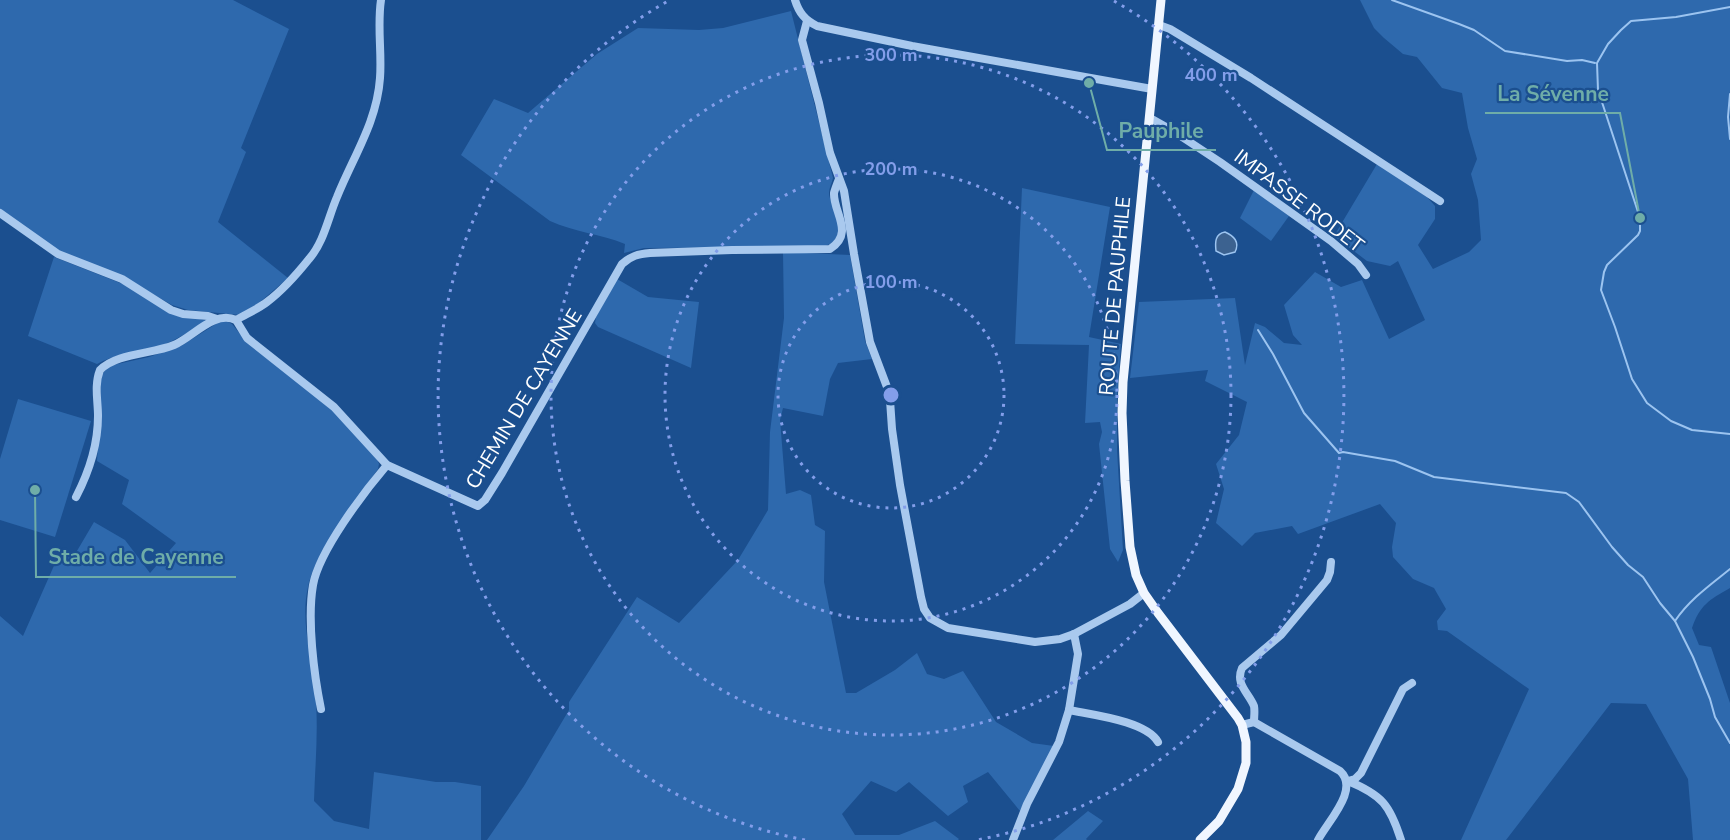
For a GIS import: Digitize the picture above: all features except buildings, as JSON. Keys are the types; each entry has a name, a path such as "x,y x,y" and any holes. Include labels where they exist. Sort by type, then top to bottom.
{"main road":[{"name":"ROUTE DE PAUPHILE","path":"1161,0 1122,413 1130,547 1136,575 1144,593 1228,702 1242,725"},
{"path":"1200,840 1219,821 1243,776 1246,742 1242,725"}],"street":[{"path":"76,497 87,475 95,444 98,415 97,385 100,370 111,362 153,352 178,343 217,319 224,317 236,320 267,302 311,258 321,240 337,197 375,111 380,77 378,26 381,0"},
{"path":"795,0 798,9 807,21 817,26 870,38 1152,89"},
{"path":"807,21 802,40 830,153 844,191 870,342 890,400 900,485 924,609 930,618 960,631 1035,642 1060,639 1074,634 1130,604 1144,593"},
{"path":"1159,25 1178,33 1251,78 1440,201"},
{"name":"IMPASSE RODET","path":"1150,118 1192,143 1331,241 1358,264 1365,275"},
{"name":"CHEMIN DE CAYENNE","path":"236,320 248,338 334,407 387,465 478,506 502,473 622,264 630,257 650,253 831,249 837,244 842,234 834,195 839,179"},
{"path":"0,213 58,254 122,279 183,314 217,319"},
{"path":"321,709 316,684 312,634 313,584 323,557 331,544 387,465"},
{"path":"1254,722 1254,707 1246,695 1240,678 1242,668 1281,635 1327,580 1331,562"},
{"path":"1013,840 1027,804 1059,742 1069,710 1078,654 1074,634"},
{"path":"1348,781 1355,779 1361,773 1403,689 1412,683"},
{"path":"1069,710 1129,723 1154,734 1158,742"},
{"path":"1242,725 1254,722 1340,771 1348,781 1366,789 1387,806 1401,840"},
{"path":"1318,840 1346,794 1348,781"}],"shaded area":[{"path":"0,0 233,0 289,29 241,148 246,152 218,222 288,278 260,302 240,315 188,310 172,305 121,276 57,250 0,209"},
{"path":"1360,0 1730,0 1730,588 1706,604 1698,614 1692,628 1699,645 1711,647 1730,703 1730,840 1693,840 1688,779 1646,704 1611,703 1506,840 1461,840 1529,689 1447,631 1438,630 1437,621 1446,609 1434,588 1413,579 1393,557 1392,547 1396,523 1380,504 1298,534 1292,526 1255,533 1242,546 1216,523 1224,489 1216,464 1239,435 1247,402 1205,381 1208,370 1130,378 1139,302 1235,298 1245,365 1255,323 1265,327 1284,343 1302,345 1293,335 1284,305 1315,272 1341,287 1362,280 1389,339 1425,320 1398,261 1390,266 1367,261 1334,236 1377,164 1427,197 1435,206 1435,219 1418,245 1433,269 1469,252 1481,240 1478,200 1471,174 1477,159 1468,128 1462,93 1442,88 1417,57 1403,54 1384,38 1374,28"},
{"path":"791,11 833,178 829,195 836,212 839,229 836,238 828,245 822,247 644,248 624,253 625,244 550,221 461,155 494,99 528,113 597,54 638,28 699,30 723,28"},
{"path":"1022,188 1110,207 1089,337 1121,344 1117,397 1117,450 1123,550 1118,562 1110,549 1099,444 1102,432 1100,422 1085,423 1089,345 1015,344"},
{"path":"1254,190 1289,216 1271,241 1240,218"},
{"path":"1225,232 1233,237 1237,245 1235,252 1224,255 1216,251 1216,239"},
{"path":"783,252 850,255 865,341 872,359 838,363 830,379 823,416 783,408 780,420 786,494 800,490 811,495 815,525 825,531 824,582 846,693 856,693 895,670 917,653 927,674 944,679 963,671 996,722 1032,743 1054,746 1020,811 988,772 963,786 968,802 948,816 909,782 896,792 871,781 842,814 855,835 899,835 935,821 958,840 487,840 524,786 569,710 569,702 637,597 679,623 738,560 768,510 770,432 784,318"},
{"path":"54,257 133,288 184,316 206,321 166,344 117,356 97,364 28,336"},
{"path":"617,279 648,297 699,302 691,368 598,327 595,323 596,317"},
{"path":"226,321 333,411 376,456 379,464 378,469 328,541 312,572 308,587 305,613 317,719 314,801 334,821 369,829 374,772 436,782 481,786 481,840 0,840 0,616 23,636 60,552 74,556 94,522 125,540 150,573 176,543 122,504 129,480 97,461 102,375 113,365 149,357 181,346 219,322"},
{"path":"18,399 91,421 55,537 0,520 0,459"},
{"path":"1088,811 1103,821 1087,840 1053,840"}],"waterway":[{"path":"1392,0 1474,30 1505,51 1595,63"},
{"path":"1730,7 1676,17 1631,21 1608,44 1597,63 1598,90 1640,218 1638,235 1607,265 1601,290 1632,379 1647,403 1671,421 1692,430 1730,434"},
{"path":"1730,94 1728,117 1730,139"},
{"path":"1258,330 1304,413 1339,453 1395,461 1434,477 1566,493 1579,502 1612,547 1628,565 1643,577 1675,621"},
{"path":"1730,569 1693,600 1675,621 1693,657 1715,717 1730,743"}],"place":[{"name":"Pauphile","path":"1089,83"},
{"name":"La Sévenne","path":"1640,218"},
{"name":"Stade de Cayenne","path":"35,490"}]}
